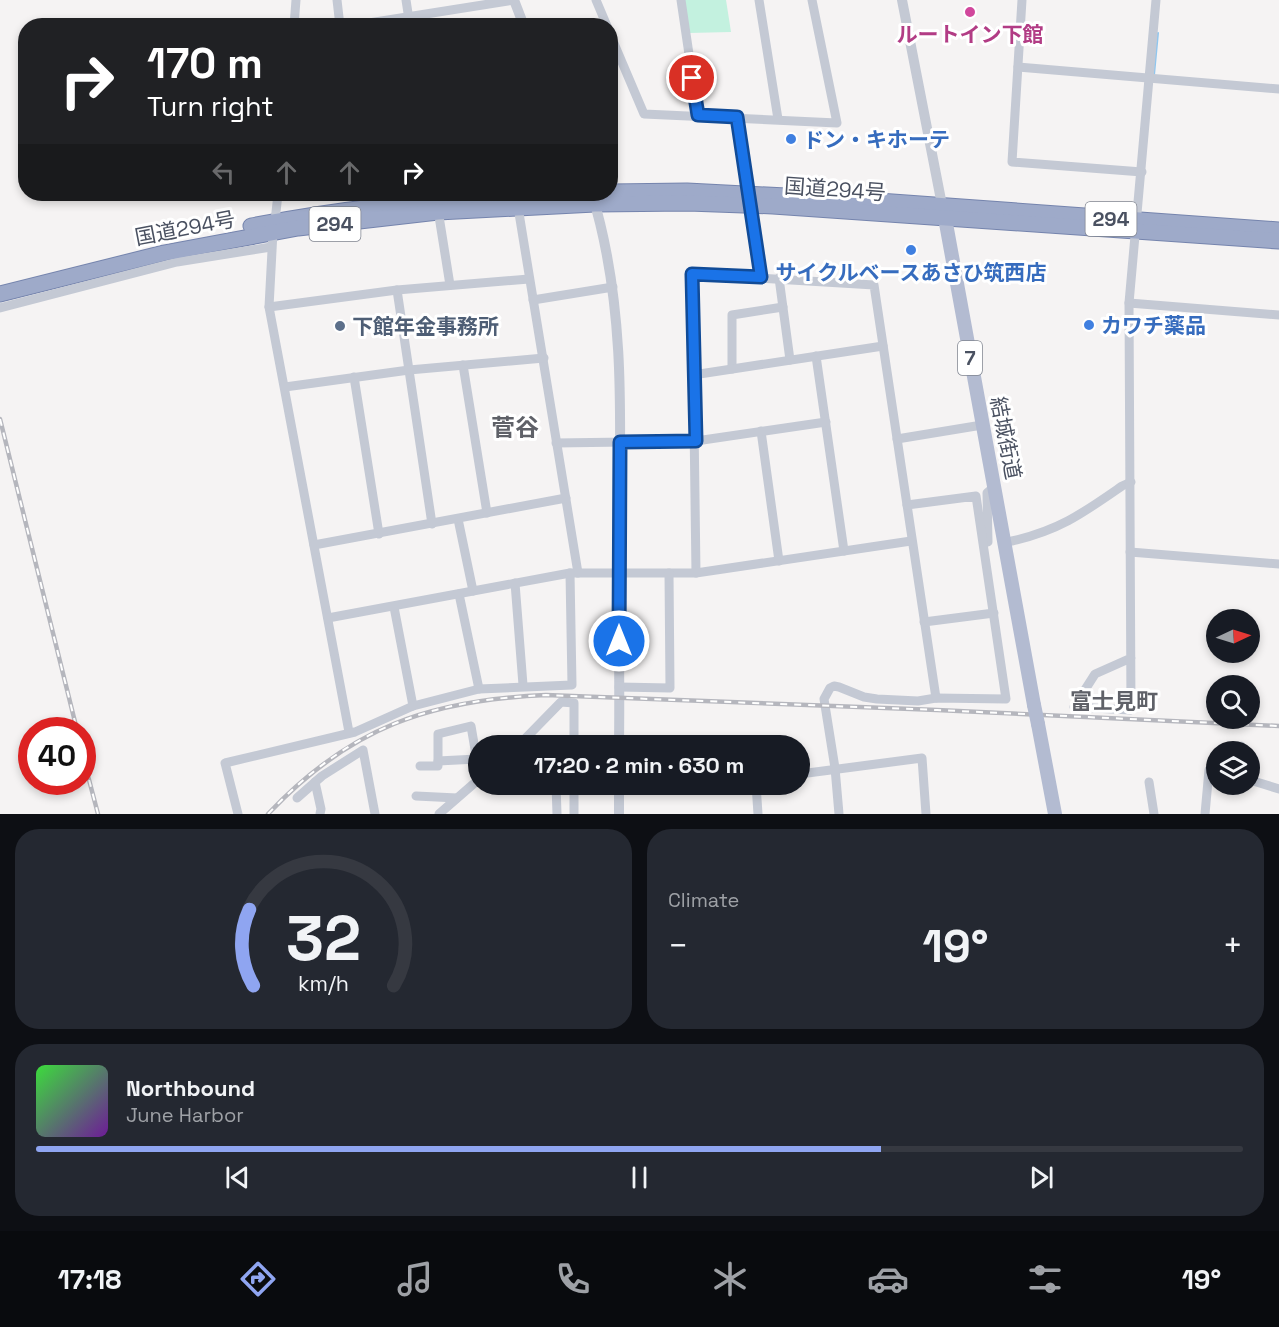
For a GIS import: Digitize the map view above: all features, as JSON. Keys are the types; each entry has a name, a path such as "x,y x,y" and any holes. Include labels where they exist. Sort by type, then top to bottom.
{"highway":[{"name":"国道294号","path":"618,192 687,191 749,199 1137,226 1279,241"},
{"name":"国道294号","path":"618,200 688,202 749,199"},
{"name":"国道294号","path":"0,294 162,243 273,233 437,202 518,207 574,201"},
{"name":"国道294号","path":"1137,226 1279,230"},
{"name":"国道294号","path":"0,284 78,268"}],"main road":[{"name":"結城街道","path":"943,212 1055,814"}],"street":[{"path":"295,18 296,0"},
{"path":"337,0 339,18"},
{"path":"406,0 409,18"},
{"path":"425,18 514,0 521,18"},
{"path":"596,0 604,18"},
{"path":"681,0 698,115"},
{"path":"759,0 778,119"},
{"path":"618,53 644,114 837,123 812,0"},
{"name":"結城街道","path":"902,0 943,212"},
{"path":"1022,0 1012,162 1142,172"},
{"path":"1131,658 1095,674 1074,706 1131,710 1131,658 1130,552 1130,303 1156,0"},
{"path":"1018,67 1279,88"},
{"path":"737,117 761,277"},
{"path":"277,201 269,307 349,732"},
{"path":"593,201 613,287 617,333 620,442 619,735"},
{"path":"437,202 450,285"},
{"path":"238,814 225,763 355,732 413,705 479,689 572,685 574,573 566,498 518,207"},
{"path":"0,308 177,262 273,233"},
{"path":"696,573 692,274 874,285 936,698"},
{"path":"779,278 790,360"},
{"path":"269,307 397,290 529,279"},
{"path":"533,300 613,287"},
{"path":"397,290 432,524"},
{"path":"1130,303 1279,315"},
{"path":"732,369 732,315 783,307"},
{"path":"693,375 883,346"},
{"path":"816,356 844,551"},
{"path":"285,387 409,370 544,358"},
{"path":"463,365 487,513"},
{"path":"354,377 379,534"},
{"path":"556,443 696,441 826,422"},
{"path":"897,439 982,425"},
{"path":"761,432 779,561"},
{"path":"1012,541 1039,535 1059,527 1131,482"},
{"path":"839,814 835,768 824,699 830,688 839,687 864,697 877,699 918,701 936,698 1006,699 994,613 989,544 987,493 994,487"},
{"path":"907,505 976,496 989,544"},
{"path":"314,545 566,498"},
{"path":"458,519 473,591"},
{"path":"328,618 574,573 696,573 911,541"},
{"path":"1130,552 1279,564"},
{"path":"619,687 670,687 669,573"},
{"path":"515,583 523,686"},
{"path":"459,594 479,689"},
{"path":"394,607 413,705"},
{"path":"924,622 994,613"},
{"path":"529,735 561,702 574,703 574,735"},
{"path":"420,766 438,766 438,734 471,726 473,735"},
{"path":"297,798 315,782 363,750 375,814"},
{"path":"810,772 922,758 926,814"},
{"path":"438,761 468,762"},
{"path":"315,782 320,814"},
{"path":"1149,782 1154,814"},
{"path":"1260,783 1279,789"},
{"path":"439,814 468,789"},
{"path":"556,795 557,814"},
{"path":"574,795 574,814"},
{"path":"619,795 619,814"},
{"path":"757,795 758,814"},
{"path":"1205,814 1207,795"},
{"path":"416,796 457,798"}],"green space":[{"path":"684,0 726,0 731,32 689,33"}],"waterway":[{"path":"1154,75 1158,33"}],"railway":[{"path":"0,419 74,717"},
{"path":"268,814 299,784 330,759 361,739 429,712 465,703 504,698 546,695 1279,726"},
{"path":"93,795 98,814"}],"place":[{"name":"ルートイン下館","path":"970,12"},
{"name":"ドン・キホーテ","path":"791,139"},
{"name":"サイクルベースあさひ筑西店","path":"911,250"},
{"name":"カワチ薬品","path":"1089,325"},
{"name":"下館年金事務所","path":"340,326"}],"district":[{"name":"菅谷","path":"515,427"},
{"name":"富士見町","path":"1114,701"}],"route":[{"path":"619,641 620,442 696,441 692,274 761,277 737,117 698,115 692,78"}]}
